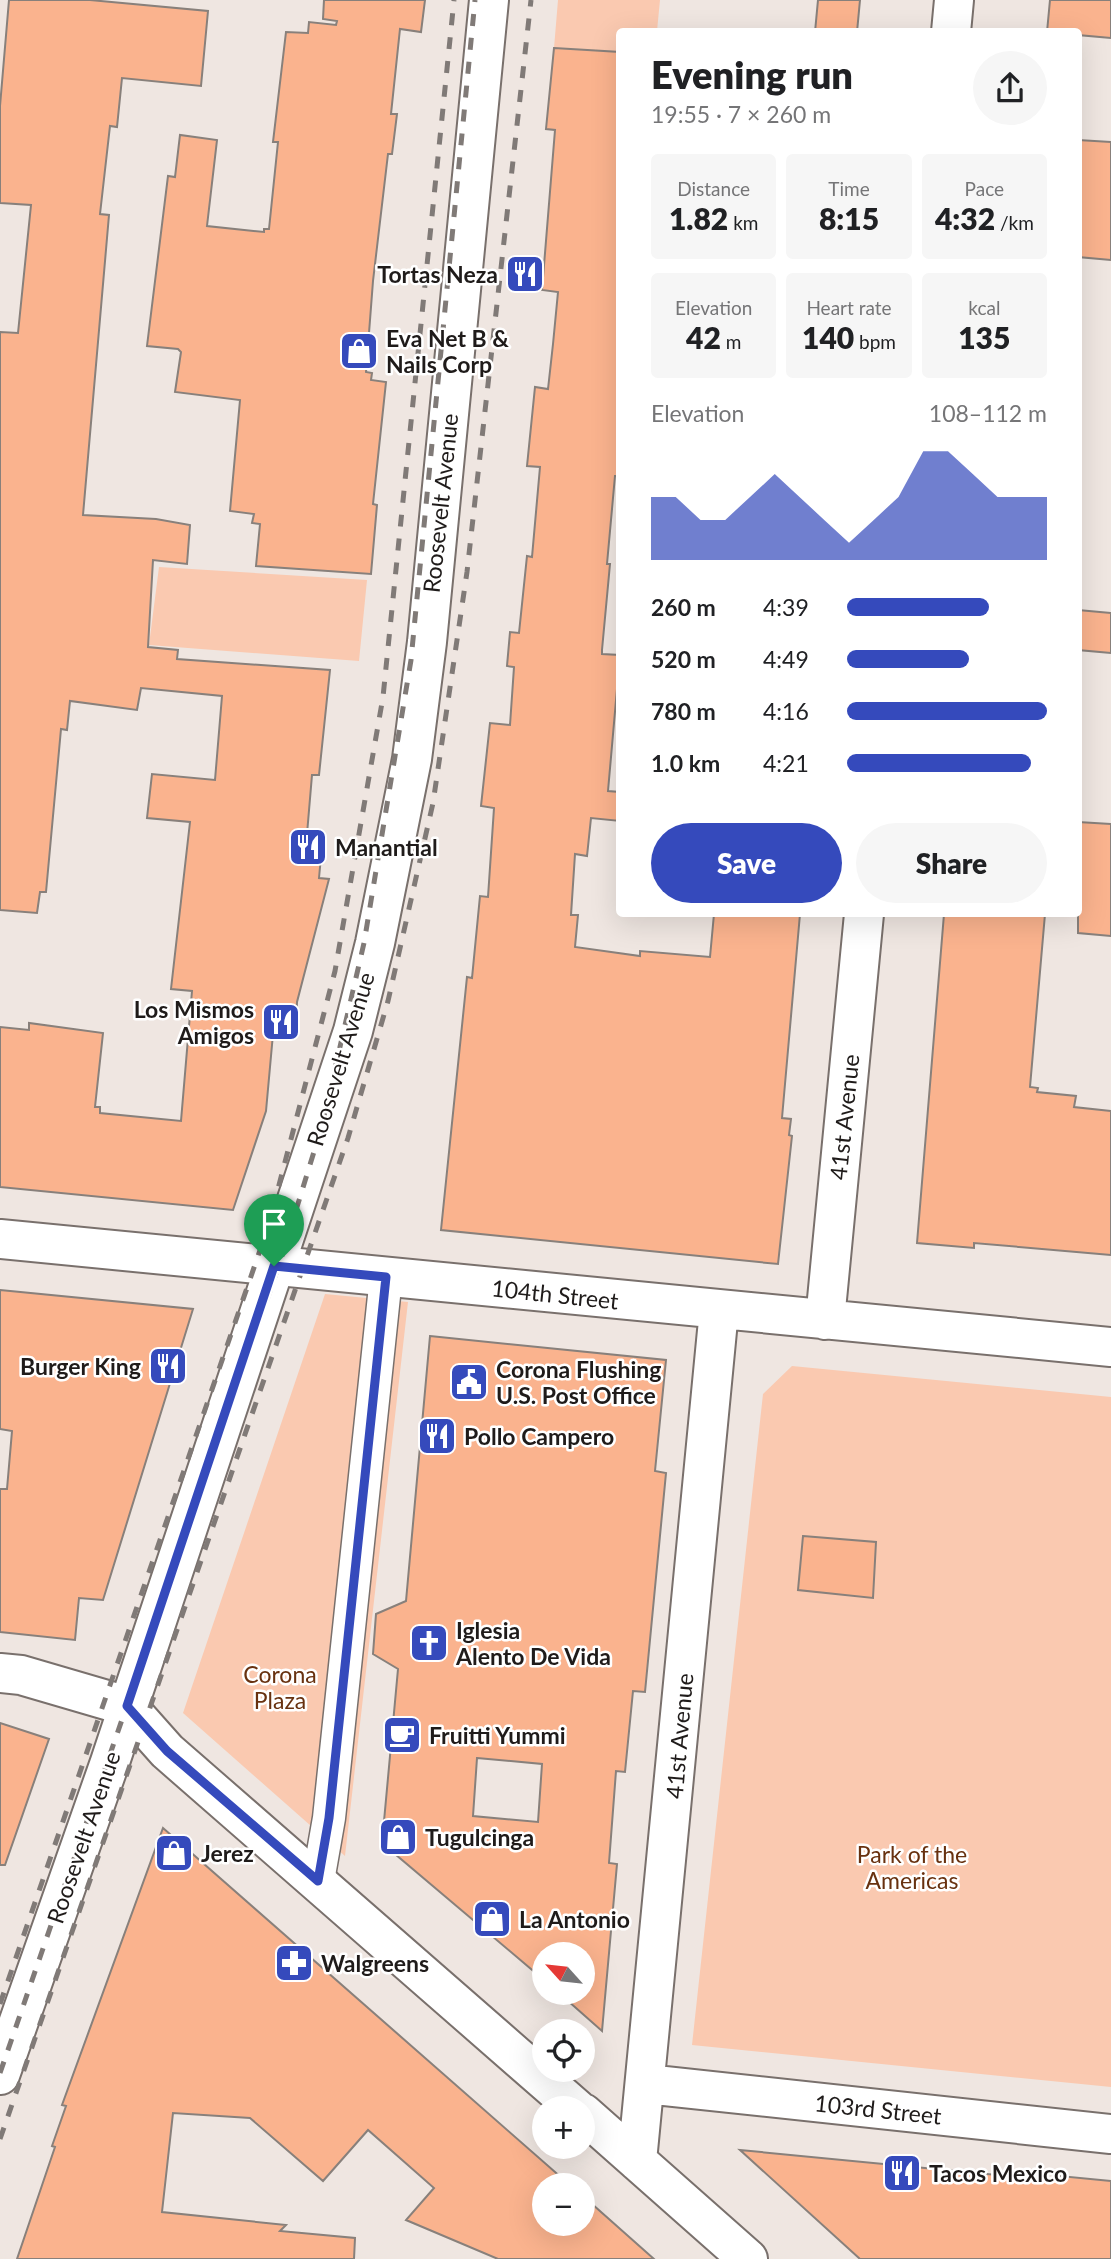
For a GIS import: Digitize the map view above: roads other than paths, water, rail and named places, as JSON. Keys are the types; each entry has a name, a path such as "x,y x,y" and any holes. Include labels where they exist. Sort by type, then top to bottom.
{"street":[{"name":"Roosevelt Avenue","path":"0,2075 110,1762 353,1031 375,943 412,759 428,628 489,0"},
{"path":"951,28 954,0"},
{"name":"41st Avenue","path":"825,1320 864,917"},
{"name":"104th Street","path":"0,1239 1111,1347"},
{"path":"318,1881 329,1818 386,1277"},
{"name":"41st Avenue","path":"637,2161 719,1310"},
{"path":"0,1673 21,1675 127,1706 167,1751 562,2096"},
{"name":"103rd Street","path":"646,2084 1111,2134"},
{"path":"595,2124 738,2255"}],"railway":[{"path":"0,2004 268,1227 335,971 383,697 454,0"},
{"path":"0,2073 280,1262 321,1129 364,943 411,660 475,0"},
{"path":"0,2139 348,1138 388,1001 433,803 467,572 531,0"}],"place":[{"name":"Tortas Neza","path":"525,274"},
{"name":"Eva Net B & Nails Corp","path":"359,351"},
{"name":"Manantial","path":"308,847"},
{"name":"Los Mismos Amigos","path":"281,1022"},
{"name":"Burger King","path":"168,1366"},
{"name":"Corona Flushing U.S. Post Office","path":"469,1382"},
{"name":"Pollo Campero","path":"437,1436"},
{"name":"Iglesia Alento De Vida","path":"429,1643"},
{"name":"Fruitti Yummi","path":"402,1735"},
{"name":"Tugulcinga","path":"398,1837"},
{"name":"Jerez","path":"174,1853"},
{"name":"La Antonio","path":"492,1919"},
{"name":"Walgreens","path":"294,1963"},
{"name":"Tacos Mexico","path":"902,2173"}],"park label":[{"name":"Corona Plaza","path":"280,1687"},
{"name":"Park of the Americas","path":"912,1867"}]}
